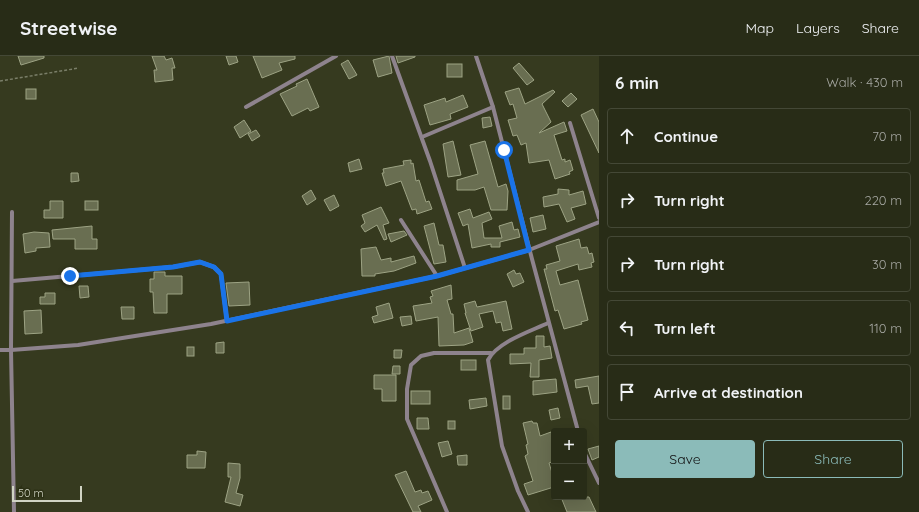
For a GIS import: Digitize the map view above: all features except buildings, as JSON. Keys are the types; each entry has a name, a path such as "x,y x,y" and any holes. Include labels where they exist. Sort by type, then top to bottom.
{"street":[{"path":"246,107 336,56"},
{"path":"392,56 422,137 465,268"},
{"path":"476,56 493,107 548,323 577,428"},
{"path":"422,137 493,107"},
{"path":"570,123 599,218"},
{"path":"12,212 11,350 14,512"},
{"path":"401,220 437,276"},
{"path":"0,350 78,345 227,321 437,276 529,250 599,222"},
{"path":"12,281 173,267 200,262 214,267 221,274 227,321"},
{"path":"528,512 518,491 502,446 488,360 491,353 500,346 548,323"},
{"path":"447,512 407,419 407,389 411,365 421,356 434,353 491,353"},
{"path":"587,458 599,483"}],"path":[{"path":"0,81 79,68"}],"route":[{"path":"70,276 173,267 200,262 214,267 221,274 227,321 437,276 529,250 504,150"}]}
